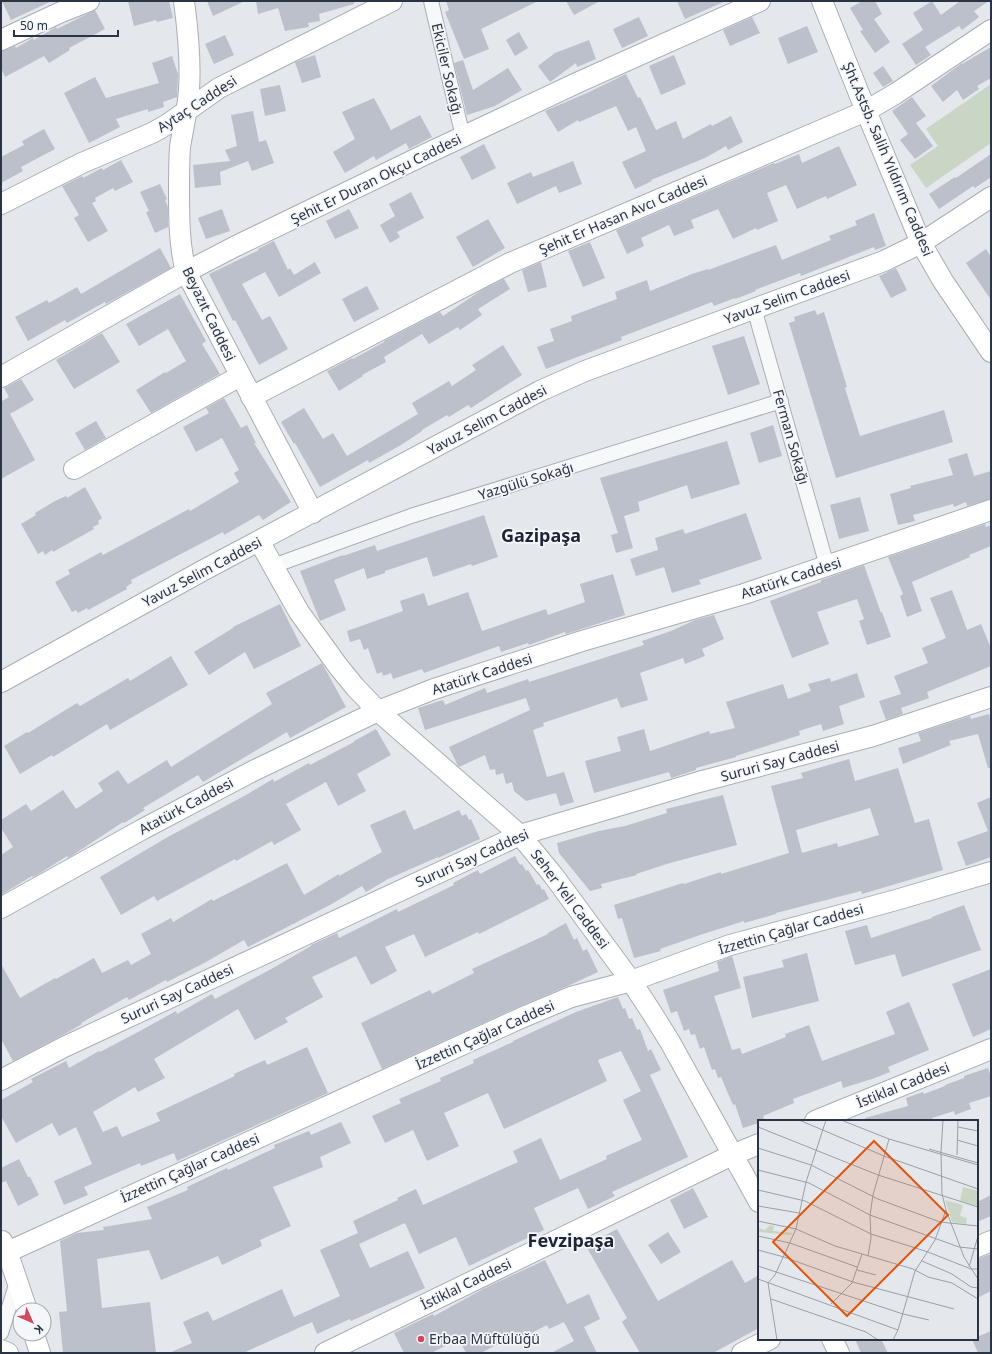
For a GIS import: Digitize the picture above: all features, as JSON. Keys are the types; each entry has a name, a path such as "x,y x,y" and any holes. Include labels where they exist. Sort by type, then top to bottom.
{"street":[{"path":"1,40 89,1"},
{"name":"Beyazıt Caddesi","path":"184,1 190,45 189,91 180,147 180,230 183,260 186,272 313,513"},
{"name":"Aytaç Caddesi","path":"1,204 82,163 152,133 168,124 219,88 392,1"},
{"name":"Ekiciler Sokağı","path":"431,1 463,137"},
{"name":"Şehit Er Duran Okçu Caddesi","path":"1,376 186,272 236,246 579,82 760,1"},
{"name":"Şht.Astsb. Salih Yıldırım Caddesi","path":"822,1 921,243 943,281 991,352"},
{"name":"Şehit Er Hasan Avcı Caddesi","path":"251,397 510,263 866,111 895,94 991,30"},
{"name":"Yavuz Selim Caddesi","path":"1,682 195,575 540,391 585,371 884,261 921,243 991,197"},
{"name":"Ferman Sokağı","path":"754,308 827,566"},
{"path":"74,469 240,376"},
{"name":"Yazgülü Sokağı","path":"273,566 411,516 781,401"},
{"name":"Atatürk Caddesi","path":"1,908 143,829 246,775 378,711 434,689 582,641 744,594 991,510"},
{"name":"Seher Yeli Caddesi","path":"259,541 299,612 355,687 378,711 520,835 554,875 631,981 670,1042 758,1200"},
{"name":"Sururi Say Caddesi","path":"1,1080 106,1027 520,835 699,782 872,736 991,697"},
{"name":"İzzettin Çağlar Caddesi","path":"3,1248 571,997 631,981 730,945 896,900 991,872"},
{"name":"İstiklal Caddesi","path":"817,1120 991,1049"},
{"name":"İstiklal Caddesi","path":"325,1353 732,1155 758,1144"},
{"path":"978,1247 991,1242"},
{"path":"3,1248 18,1282 24,1302"},
{"path":"1,1333 18,1282"},
{"path":"742,1353 768,1340"},
{"path":"832,1340 839,1353"},
{"path":"37,1342 40,1353"},
{"path":"1,1350 8,1353"}],"green space":[{"path":"991,84 991,143 926,188 910,165 938,146 926,129"}],"building":[{"path":"2,1 52,1 11,20"},
{"path":"128,1 169,1 173,18 157,22 156,20 134,26"},
{"path":"207,1 245,1 213,16"},
{"path":"256,1 354,1 354,4 319,14 320,21 308,23 309,27 285,31 278,8 258,14"},
{"path":"446,1 538,1 481,29 489,49 464,59 445,12 449,10"},
{"path":"566,1 600,1 574,15"},
{"path":"677,1 726,1 685,19"},
{"path":"862,1 875,1 882,14 874,19 890,42 875,53 860,31 863,30 850,8"},
{"path":"932,1 941,15 960,1 989,1 974,11 979,17 962,30 959,26 925,47 931,55 916,65 902,44 923,30 913,13"},
{"path":"95,10 105,29 69,48 70,50 49,63 44,56 5,77 1,68 1,51 15,46 16,48 33,38 34,40 56,27 57,29"},
{"path":"639,17 648,36 622,48 613,29"},
{"path":"752,17 760,33 730,46 723,30"},
{"path":"807,26 818,52 788,64 778,38"},
{"path":"519,32 528,48 515,56 506,40"},
{"path":"225,35 234,55 214,64 205,44"},
{"path":"589,40 596,59 577,67 576,63 550,82 538,66 555,53"},
{"path":"991,47 991,78 977,86 979,89 963,100 957,90 943,102 931,86 962,63"},
{"path":"315,55 321,77 302,83 295,62"},
{"path":"674,55 686,84 661,95 649,66"},
{"path":"172,56 178,74 177,97 163,102 164,107 148,112 148,109 116,119 120,127 89,143 64,93 95,77 106,98 159,83 152,63"},
{"path":"463,60 473,90 508,68 522,90 495,106 467,115 454,63"},
{"path":"883,66 893,81 883,87 873,73"},
{"path":"626,74 638,98 640,97 656,130 676,121 683,139 711,124 712,126 731,116 743,142 728,150 726,146 705,158 651,180 652,181 635,189 622,162 646,151 636,127 628,131 616,106 579,122 578,120 558,132 545,111"},
{"path":"280,85 286,111 265,116 260,89"},
{"path":"912,97 926,116 916,123 933,146 915,159 900,140 908,134 892,111"},
{"path":"374,98 391,130 420,115 432,137 409,149 406,143 376,160 374,156 345,173 333,152 355,139 342,112"},
{"path":"253,111 259,142 266,140 274,163 252,171 248,161 220,172 221,185 195,188 193,165 230,161 225,150 237,146 231,115"},
{"path":"44,129 55,149 21,167 23,171 1,183 1,157 24,145 22,141"},
{"path":"484,144 496,168 472,180 460,157"},
{"path":"839,146 857,185 827,199 826,196 797,209 786,185 767,193 778,221 757,230 756,228 733,239 718,209 691,220 694,228 674,236 669,225 641,238 644,246 627,254 616,230 774,163 775,164 799,154 802,163"},
{"path":"991,154 991,177 975,188 973,186 939,209 929,194"},
{"path":"121,160 133,182 115,191 113,188 95,198 96,201 92,203 108,231 88,242 74,218 79,215 62,186 82,176 83,178 102,168 103,170"},
{"path":"573,161 582,184 559,193 556,186 517,204 507,183 531,172 533,177"},
{"path":"160,184 167,199 165,200 168,207 168,227 155,233 146,212 149,211 140,192"},
{"path":"411,192 424,218 397,232 400,237 390,243 380,225 395,216 389,204"},
{"path":"222,209 230,231 206,239 198,218"},
{"path":"349,209 359,228 335,239 326,221"},
{"path":"874,213 886,246 875,250 874,247 801,276 800,273 714,306 712,302 621,337 622,340 546,369 537,347 554,341 550,329 572,321 571,316 617,299 615,292 647,280 650,291 692,274 708,270 776,245 782,260 831,240 829,236 857,225 855,221"},
{"path":"488,219 505,248 473,267 456,237"},
{"path":"274,241 288,270 290,268 294,275 315,262 321,273 279,297 265,272 242,284 262,320 270,316 288,349 259,365 235,320 233,321 209,274 259,250 258,249"},
{"path":"590,242 605,278 583,287 568,251"},
{"path":"160,248 171,268 106,304 105,302 67,323 65,320 28,341 15,317 47,300 49,303 77,287 81,294"},
{"path":"986,249 991,257 991,300 966,263"},
{"path":"541,262 547,287 528,292 522,270"},
{"path":"896,268 907,290 891,298 879,276"},
{"path":"504,279 510,289 478,309 482,315 460,330 458,327 429,344 422,334 384,357 386,362 362,375 363,376 339,391 327,371 352,358 353,359 440,312 443,316 482,290"},
{"path":"367,286 379,309 354,322 342,299"},
{"path":"180,294 206,341 202,344 220,374 151,413 136,390 186,361 168,329 139,346 126,324"},
{"path":"815,310 817,315 824,312 860,436 944,410 953,442 836,478 789,323 795,321 794,317"},
{"path":"102,333 120,362 74,389 56,360"},
{"path":"744,336 760,384 728,395 712,346"},
{"path":"503,345 522,375 471,408 468,405 449,417 447,415 401,445 369,463 368,460 320,487 295,443 294,444 281,422 304,408 323,439 333,433 347,456 418,414 412,403 449,381 452,386 476,370 472,365"},
{"path":"21,379 34,400 10,414 35,460 1,479 1,399 2,401 9,397 4,388"},
{"path":"224,398 241,428 247,425 256,443 254,443 291,502 263,520 259,515 224,535 223,532 131,580 132,583 126,587 127,589 88,610 87,608 78,613 76,610 72,612 55,582 70,574 68,570 101,552 103,555 189,509 190,511 239,482 234,473 239,470 222,438 196,452 183,427 209,413 206,408"},
{"path":"96,421 106,438 85,450 75,433"},
{"path":"773,425 782,456 759,463 750,433"},
{"path":"727,441 740,484 691,499 687,485 638,502 640,511 624,516 633,548 616,553 611,535 618,533 600,478"},
{"path":"967,453 974,476 991,471 991,499 967,506 966,502 954,507 953,504 913,515 915,521 898,525 890,494 911,488 910,486 953,475 948,459"},
{"path":"85,487 102,518 98,521 99,524 93,527 94,529 53,552 52,550 45,555 43,551 38,554 21,524 36,515 35,513 55,501 66,496 67,498"},
{"path":"860,497 869,531 839,539 830,505"},
{"path":"746,513 762,559 699,580 701,584 672,593 664,567 636,576 630,559 658,550 655,538 683,529 685,534"},
{"path":"484,515 498,557 472,566 471,564 433,577 427,557 385,571 385,573 367,579 364,568 334,580 346,610 320,621 300,571 375,545 377,551"},
{"path":"985,524 986,527 991,525 991,546 969,555 970,557 912,582 922,611 907,617 900,596 903,594 888,557"},
{"path":"864,565 891,637 867,645 859,621 864,619 857,599 817,612 829,644 792,658 770,601 821,582 821,580"},
{"path":"613,574 625,615 566,634 565,632 529,645 528,643 501,652 499,646 424,673 422,669 393,679 391,673 383,676 382,672 377,674 368,648 364,650 360,639 350,642 347,631 403,611 400,601 424,593 428,606 468,592 482,631 546,609 548,615 585,602 580,584"},
{"path":"952,590 967,630 981,624 991,648 991,666 927,692 929,698 901,708 903,714 886,720 879,701 901,694 894,676 928,663 922,648 946,638 930,598"},
{"path":"280,604 301,646 254,669 245,652 209,675 194,652 233,627"},
{"path":"714,615 724,639 702,649 705,656 685,664 683,658 640,673 648,700 621,708 617,698 543,723 544,726 533,730 547,777 564,772 574,802 560,806 556,793 526,801 514,791 512,782 506,784 503,773 496,775 495,769 490,770 485,755 459,767 449,747 530,710 526,698 425,730 418,708 443,700 445,705 485,688 487,693 528,679 529,682 644,645 642,641 671,631 695,620"},
{"path":"171,656 188,685 110,730 107,724 53,757 52,755 20,774 4,746 77,703 80,706 128,678 130,681"},
{"path":"322,663 346,707 290,738 287,732 203,782 198,775 143,808 145,810 124,823 123,822 70,857 68,858 67,856 1,895 1,855 13,847 1,828 1,820 26,804 31,811 63,790 76,809 103,791 98,783 118,770 128,784 167,760 171,767 272,704 266,693"},
{"path":"857,673 865,697 839,706 844,724 823,731 821,724 799,731 800,735 736,757 696,768 696,770 671,778 669,772 594,793 585,761 621,751 617,737 644,729 650,751 709,731 710,734 735,728 726,702 783,684 788,699 811,691 808,684 830,678 831,682"},
{"path":"989,714 991,722 991,768 988,768 978,734 949,741 951,745 903,764 898,748 921,741 918,733 970,716 971,719"},
{"path":"376,729 391,755 357,774 366,791 338,806 326,782 286,804 301,830 274,845 272,841 236,861 235,859 157,901 154,896 121,915 100,877 166,838 273,779 274,782 309,763 310,765"},
{"path":"849,759 855,781 898,768 915,823 929,819 943,870 862,894 861,891 776,913 744,923 744,921 660,949 661,951 634,958 622,918 618,919 614,905 683,883 684,884 721,872 721,874 789,853 771,786 803,778 801,773","holes":["870,808 879,835 838,847 837,843 802,853 796,830"]},
{"path":"723,795 737,845 670,863 636,874 637,875 601,884 602,888 590,891 559,853 557,843 599,831 625,826 667,813 666,809"},
{"path":"991,797 991,857 966,866 957,842 988,831 977,803"},
{"path":"405,810 414,830 459,810 462,816 466,814 469,820 471,819 480,839 388,879 366,892 362,886 330,905 248,947 244,940 167,982 166,980 129,1000 127,997 63,1035 13,1061 1,1039 1,964 20,998 94,958 102,973 128,960 131,965 151,954 141,934 171,918 173,922 212,899 213,901 287,863 304,895 339,874 339,876 382,852 370,825"},
{"path":"515,856 520,865 522,864 526,871 528,870 537,885 539,884 542,890 544,889 549,899 479,934 478,932 425,957 414,934 385,947 397,971 371,985 356,956 312,977 323,997 285,1018 288,1022 255,1040 238,1009 154,1059 165,1078 138,1092 135,1087 93,1112 103,1132 117,1126 122,1137 160,1121 156,1113 235,1076 234,1074 265,1060 267,1065 307,1047 328,1093 177,1161 174,1153 141,1166 140,1163 84,1187 88,1195 64,1205 54,1181 92,1164 76,1127 59,1136 52,1123 16,1143 1,1116 1,1100 33,1082 31,1079 66,1061 69,1068 176,1011 177,1014 212,994 215,999 273,968 311,945 337,933 339,938 397,909 398,912 454,885 453,883 478,870 480,874"},
{"path":"964,905 981,950 902,977 895,954 855,965 845,931 867,925 871,938 932,918"},
{"path":"566,923 574,940 577,938 583,951 587,949 598,972 382,1069 361,1023 430,990 432,994 474,973 472,969 548,934"},
{"path":"807,953 819,1001 752,1018 743,977 784,967 782,960"},
{"path":"732,956 741,988 714,996 732,1050 740,1048 742,1054 786,1037 785,1034 809,1025 822,1061 895,1034 886,1012 909,1002 929,1050 888,1067 890,1072 875,1078 843,1088 841,1081 793,1099 794,1103 763,1116 765,1120 758,1120 758,1123 743,1128 735,1104 733,1105 721,1077 718,1078 715,1069 712,1070 704,1047 700,1049 695,1034 691,1035 689,1029 684,1031 677,1011 671,1013 663,990 719,971 717,962"},
{"path":"991,969 991,1029 973,1037 952,984"},
{"path":"618,997 623,1009 625,1008 629,1019 632,1018 637,1030 640,1029 648,1051 651,1049 661,1070 650,1075 688,1157 612,1192 615,1196 588,1209 578,1188 534,1208 544,1230 469,1266 456,1237 419,1254 405,1223 359,1244 370,1268 408,1251 425,1288 351,1321 350,1319 317,1334 312,1322 243,1353 169,1353 192,1343 183,1322 208,1311 213,1321 282,1289 294,1317 340,1296 320,1250 358,1233 353,1221 398,1200 397,1198 416,1189 423,1205 518,1162 513,1151 541,1138 560,1180 607,1159 606,1156 642,1140 623,1100 641,1091 621,1051 598,1060 607,1081 504,1129 488,1093 444,1113 459,1146 427,1161 413,1130 385,1143 372,1116 401,1103 399,1099 441,1081 440,1078 474,1063 473,1060 576,1012"},
{"path":"988,1068 991,1077 991,1096 969,1103 971,1109 955,1115 954,1111 932,1118 933,1120 866,1120 865,1118 908,1106 906,1098 923,1092 924,1094 964,1078 964,1076"},
{"path":"341,1122 351,1143 320,1157 323,1167 273,1187 291,1226 260,1240 262,1246 222,1265 218,1256 161,1280 149,1250 97,1259 102,1308 150,1302 156,1353 63,1353 59,1312 67,1311 60,1241 77,1233 104,1230 103,1227 152,1219 147,1207 188,1190 187,1187 227,1168 228,1170 275,1148 274,1145 309,1131 311,1135"},
{"path":"19,1159 39,1195 18,1206 6,1181 1,1183 1,1168"},
{"path":"693,1188 708,1217 684,1229 670,1200"},
{"path":"991,1195 991,1216 978,1222 978,1202"},
{"path":"617,1229 658,1301 732,1260 745,1283 758,1276 758,1329 713,1353 640,1353 622,1322 627,1318 586,1246"},
{"path":"668,1232 681,1252 661,1264 648,1245"},
{"path":"991,1254 991,1291 978,1298 978,1259"},
{"path":"545,1260 567,1304 589,1294 600,1319 584,1327 597,1353 551,1353 574,1341 564,1322 549,1329 547,1325 512,1343 509,1338 481,1353 466,1353 459,1339 431,1353 404,1353 394,1333 433,1314 434,1316 485,1288"},
{"path":"991,1331 991,1353 978,1353 972,1340 978,1340 978,1337"},
{"path":"855,1340 882,1340 888,1353 861,1353"}],"place":[{"name":"Erbaa Müftülüğü","path":"421,1339"}],"district":[{"name":"Gazipaşa","path":"541,536"},
{"name":"Fevzipaşa","path":"571,1241"}]}
